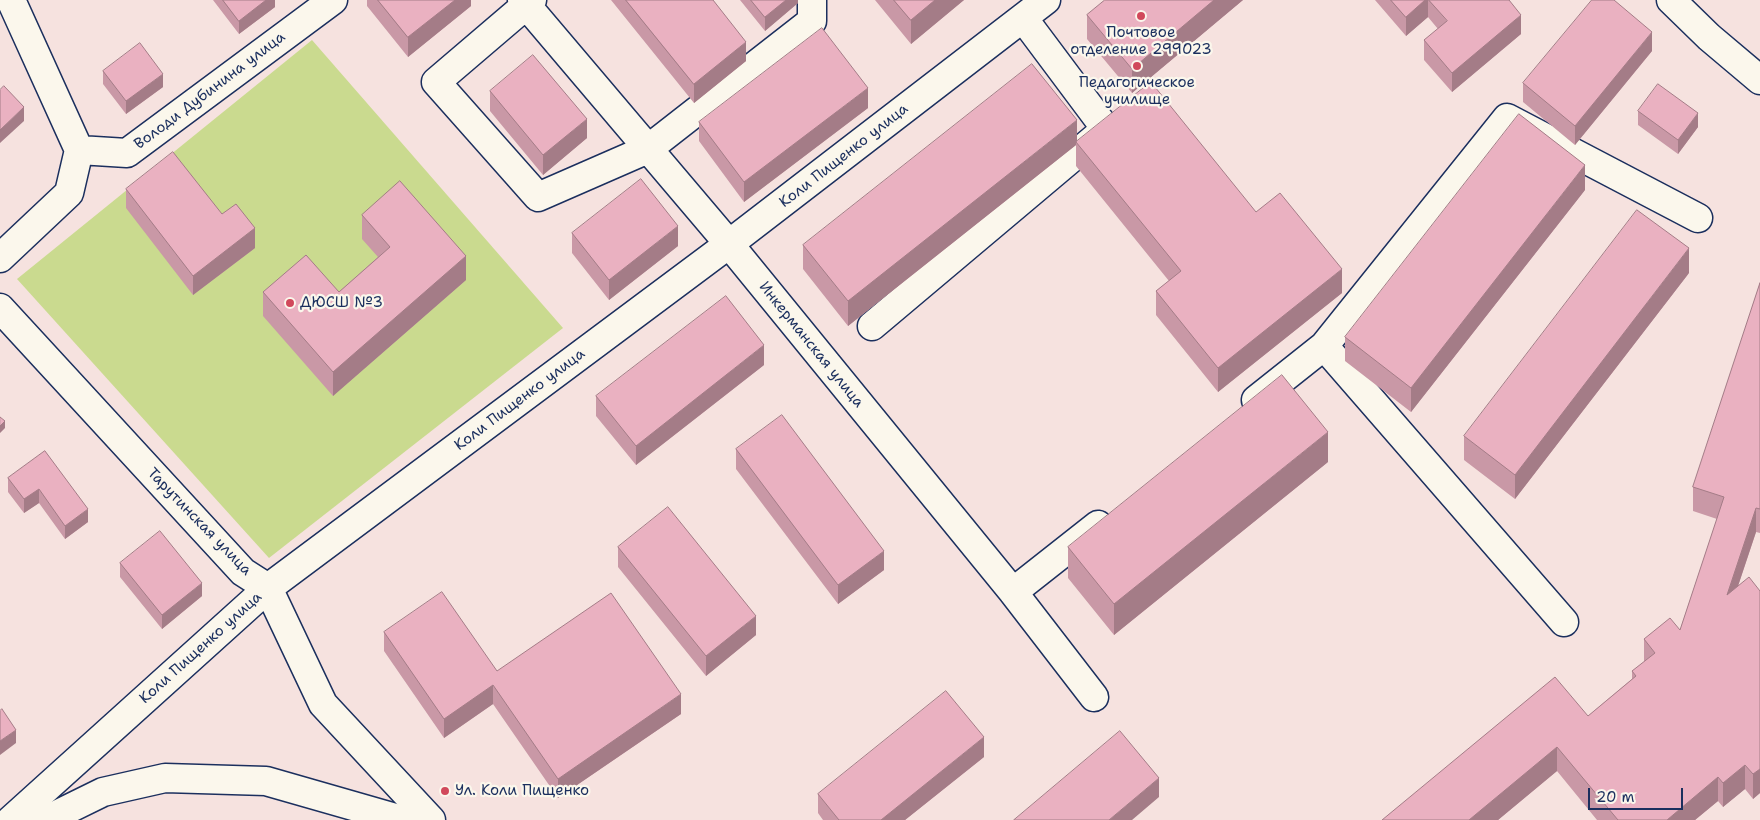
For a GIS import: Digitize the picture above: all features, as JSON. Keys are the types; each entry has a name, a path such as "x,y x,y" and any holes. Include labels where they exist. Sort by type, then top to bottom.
{"street":[{"path":"0,258 69,193 79,150 11,0"},
{"name":"Володи Дубинина улица","path":"79,150 127,153 332,0"},
{"path":"527,2 436,82 538,197 648,149 812,21 812,0"},
{"name":"Коли Пищенко улица","path":"11,820 268,588 729,244 1046,0"},
{"path":"1671,0 1709,37 1760,80"},
{"name":"Инкерманская улица","path":"527,2 729,244 1013,592 1094,697"},
{"path":"872,326 1106,129 1023,18"},
{"path":"1238,414 1324,346 1507,118 1698,218"},
{"name":"Тарутинская улица","path":"0,308 243,572 268,588"},
{"path":"1324,346 1564,622"},
{"path":"1013,592 1114,512"},
{"path":"268,588 323,704 431,820"},
{"path":"46,820 103,792 165,778 266,781 402,820"}],"green space":[{"name":"ДЮСШ №3","path":"312,40 563,328 269,558 17,279"}],"building":[{"path":"223,0 266,0 239,21"},
{"path":"378,0 455,0 408,37"},
{"path":"626,0 713,0 746,42 694,84"},
{"path":"751,0 786,0 765,17"},
{"path":"894,0 935,0 911,20"},
{"path":"1105,0 1214,0 1132,69 1087,15"},
{"path":"1391,0 1425,0 1406,17"},
{"path":"1429,0 1509,0 1521,15 1452,73 1424,40 1447,21"},
{"path":"1592,0 1614,0 1652,32 1575,126 1523,83"},
{"path":"822,28 868,88 744,182 699,122"},
{"path":"140,43 163,74 126,101 103,71"},
{"path":"533,55 587,119 543,155 490,91"},
{"path":"1032,64 1077,120 848,301 803,245"},
{"path":"1151,82 1256,212 1280,193 1342,269 1218,368 1156,291 1181,271 1076,142"},
{"path":"1658,84 1698,113 1678,140 1638,111"},
{"path":"4,86 24,107 0,130 0,90"},
{"path":"1519,114 1585,165 1411,388 1345,337"},
{"path":"173,152 222,214 236,204 255,228 193,276 126,189"},
{"path":"641,179 678,226 609,280 572,233"},
{"path":"400,181 466,256 333,372 263,292 306,255 339,292 390,247 362,215"},
{"path":"1637,210 1689,248 1515,475 1464,436"},
{"path":"1760,283 1760,509 1756,508 1727,595 1749,577 1760,591 1760,769 1753,774 1745,765 1723,783 1718,777 1667,820 1618,820 1557,747 1469,820 1382,820 1555,677 1588,716 1636,676 1632,671 1655,653 1644,639 1670,618 1680,630 1724,497 1693,487"},
{"path":"726,296 764,345 636,446 596,396"},
{"path":"1282,375 1328,432 1114,604 1068,547"},
{"path":"782,415 884,551 838,585 736,449"},
{"path":"0,417 5,421 0,426"},
{"path":"45,451 88,509 65,526 39,489 24,499 8,478"},
{"path":"668,507 756,616 706,656 618,547"},
{"path":"160,531 202,583 162,615 120,563"},
{"path":"442,592 497,671 611,593 681,694 558,779 493,685 444,719 384,632"},
{"path":"946,691 984,737 881,820 839,820 818,794"},
{"path":"2,709 16,730 0,741 0,711"},
{"path":"1120,731 1159,778 1109,820 1014,820"}],"place":[{"name":"Почтовое отделение 299023","path":"1141,16"},
{"name":"Педагогическое училище","path":"1137,66"},
{"name":"ДЮСШ №3","path":"290,303"},
{"name":"Ул. Коли Пищенко","path":"445,791"}]}
